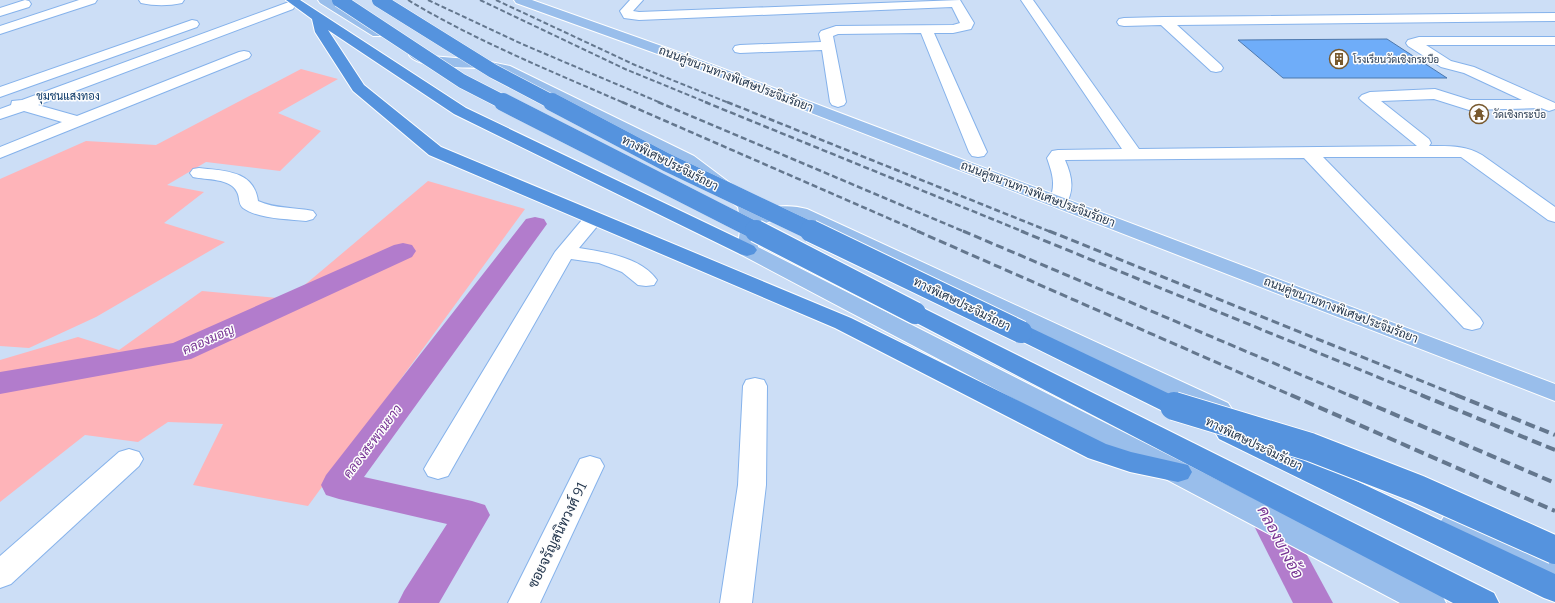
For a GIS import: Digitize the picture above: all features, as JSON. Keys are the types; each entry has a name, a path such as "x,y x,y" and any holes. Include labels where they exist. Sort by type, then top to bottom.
{"highway":[{"name":"ทางพิเศษประจิมรัถยา","path":"339,0 469,84 1483,603"},
{"name":"ทางพิเศษประจิมรัถยา","path":"379,0 493,70 666,162 1555,589"},
{"path":"290,3 321,9 460,111 747,250"},
{"path":"321,9 322,32 358,88 435,151 843,323 1097,451 1130,462 1178,472"},
{"path":"1174,406 1310,447 1418,489 1555,550"}],"main road":[{"name":"ถนนคู่ขนานทางพิเศษประจิมรัถยา","path":"520,0 682,58 1555,393"},
{"path":"321,9 428,60 481,64 505,69 688,160 747,205 751,225 747,250 1430,603"},
{"path":"751,225 772,213 800,213 1555,567"}],"street":[{"path":"0,30 91,0"},
{"path":"145,0 169,2 178,0"},
{"path":"637,0 626,11 629,14 639,16 954,2 967,23 966,26 953,29 836,30 826,34 838,102"},
{"path":"1027,0 1134,154"},
{"path":"0,114 290,3"},
{"path":"0,12 24,4"},
{"path":"1124,22 1555,17"},
{"path":"1164,21 1216,68"},
{"path":"0,92 192,24"},
{"path":"926,29 978,152"},
{"path":"1551,106 1483,76 1446,64 1412,43 1419,41 1555,41"},
{"path":"740,49 827,46"},
{"path":"0,153 244,55"},
{"path":"1423,142 1367,98 1435,94 1469,105 1551,106"},
{"path":"0,98 76,122"},
{"path":"1058,202 1064,188 1062,175 1056,158 1058,155 1456,151 1466,153 1476,159 1555,216"},
{"path":"1309,153 1472,323"},
{"path":"199,173 232,178 242,183 248,194 249,204 261,210 306,215"},
{"path":"1536,202 1555,201"},
{"path":"438,469 565,252 594,218"},
{"path":"565,252 603,258 629,268 646,280"},
{"path":"736,603 752,485 755,386"},
{"path":"0,575 129,459"},
{"name":"ซอยจรัญสนิทวงศ์ 91","path":"524,603 590,466"}],"shaded area":[{"path":"301,69 338,79 278,113 321,131 280,171 206,162 167,185 204,192 164,223 225,242 96,317 29,348 0,346 0,179 86,141 156,145"},
{"path":"428,181 525,209 308,506 193,485 223,424 168,422 138,442 85,435 0,502 0,360 78,337 119,350 202,291 288,299"}],"building":[{"name":"โรงเรียนวัดเชิงกระบือ","path":"1387,39 1447,78 1283,78 1238,40"}],"waterway":[{"name":"คลองสะพานยาว","path":"418,603 472,515 339,485 535,224"},
{"name":"คลองมอญ","path":"0,383 180,352 403,251"},
{"name":"คลองบางอ้อ","path":"1262,506 1313,603"}],"railway":[{"path":"408,0 487,42 624,103"},
{"path":"428,0 522,44 661,103"},
{"path":"480,0 625,69 708,103"},
{"path":"496,0 635,65 729,103"},
{"path":"622,102 920,232"},
{"path":"658,102 965,232"},
{"path":"705,102 1024,232"},
{"path":"727,102 1051,232"},
{"path":"917,231 1293,396"},
{"path":"963,231 1351,396"},
{"path":"1021,231 1424,396"},
{"path":"1049,231 1459,396"},
{"path":"1291,395 1555,511"},
{"path":"1349,395 1555,483"},
{"path":"1421,395 1555,450"},
{"path":"1456,395 1555,435"}],"place":[{"name":"โรงเรียนวัดเชิงกระบือ","path":"1339,59"},
{"name":"วัดเชิงกระบือ","path":"1479,114"}],"district":[{"name":"ชุมชนแสงทอง","path":"68,96"}]}
